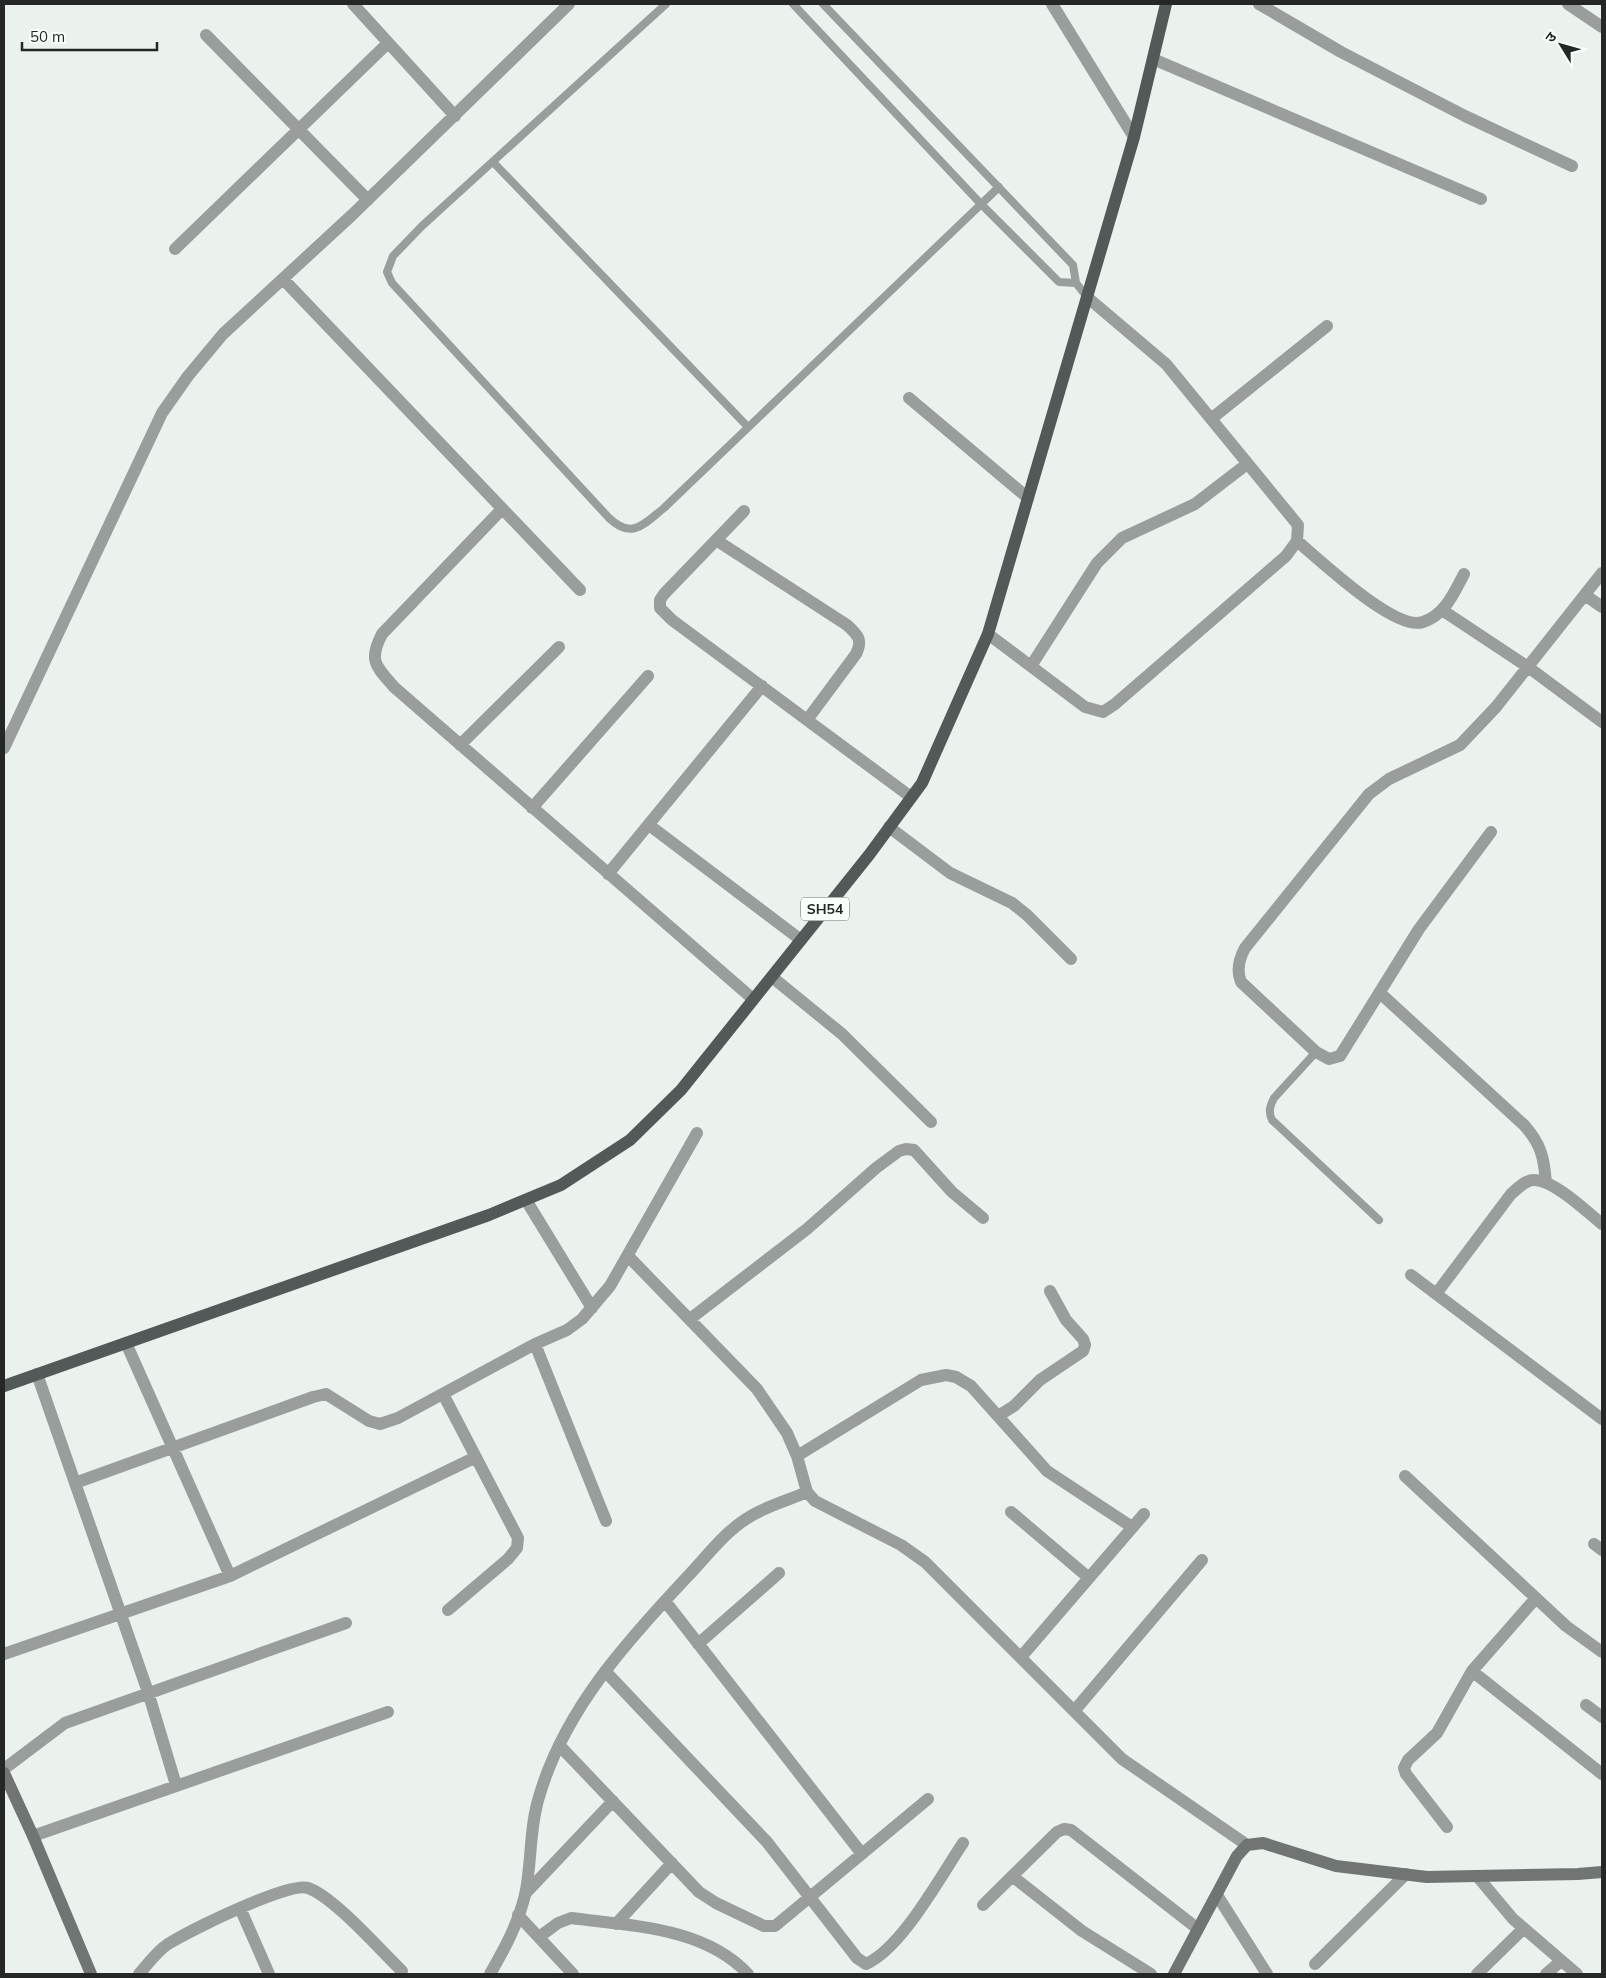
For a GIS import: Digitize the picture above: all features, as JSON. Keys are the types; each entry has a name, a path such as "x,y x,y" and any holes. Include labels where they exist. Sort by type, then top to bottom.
{"main road":[{"name":"SH54","path":"4,1386 489,1215 561,1185 630,1140 681,1090 772,977 922,783 988,634 1134,137 1166,4"}],"street":[{"path":"353,4 455,116"},
{"path":"4,748 162,413 188,376 223,334 368,200 569,4"},
{"path":"1052,4 1134,137"},
{"path":"1259,4 1340,52 1465,116 1572,166"},
{"path":"1568,4 1602,27"},
{"path":"206,35 298,131 368,200"},
{"path":"175,249 388,43"},
{"path":"1153,59 1481,199"},
{"path":"283,279 580,590"},
{"path":"988,634 1085,707 1093,711 1103,712 1115,704 1286,556 1297,540 1298,525 1166,364 1087,297"},
{"path":"1211,419 1327,326"},
{"path":"909,398 1028,498"},
{"path":"1031,666 1097,563 1122,538 1195,504 1247,464"},
{"path":"502,508 382,634 374,650 377,667 394,687 753,999"},
{"path":"744,511 664,594 660,600 660,608 672,620 911,797"},
{"path":"716,540 847,625 860,639 861,646 856,654 807,720"},
{"path":"1297,540 1344,581 1390,615 1414,624 1424,622 1442,610 1464,574"},
{"path":"1491,832 1419,929 1340,1056 1329,1059 1316,1052 1241,982 1238,975 1240,958 1244,948 1369,794 1389,779 1460,745 1496,706 1602,573"},
{"path":"1585,595 1602,607"},
{"path":"1442,610 1528,667 1602,722"},
{"path":"460,745 559,647"},
{"path":"532,808 648,676"},
{"path":"608,874 762,686"},
{"path":"648,825 801,940"},
{"path":"889,827 950,873 1012,903 1027,914 1071,959"},
{"path":"772,977 842,1034 931,1122"},
{"path":"1380,993 1524,1124 1537,1140 1544,1161 1546,1183"},
{"path":"75,1483 313,1397 326,1394 369,1421 380,1424 398,1418 535,1344 567,1330 582,1320 610,1286 697,1133"},
{"path":"690,1319 807,1229 876,1168 906,1148 914,1150 948,1187 983,1218"},
{"path":"1436,1294 1511,1194 1522,1185 1533,1180 1546,1183 1602,1224"},
{"path":"526,1200 592,1308"},
{"path":"628,1256 757,1389 787,1433 798,1456 807,1492 815,1501 901,1545 925,1562 1075,1710 1122,1760 1247,1845"},
{"path":"1411,1275 1602,1419"},
{"path":"998,1416 1014,1406 1040,1380 1083,1351 1085,1345 1083,1339 1066,1320 1050,1291"},
{"path":"126,1343 230,1576"},
{"path":"535,1344 606,1521"},
{"path":"37,1374 148,1692 176,1786"},
{"path":"798,1456 922,1380 935,1376 956,1377 971,1386 1047,1471 1132,1527"},
{"path":"443,1394 518,1538 517,1548 448,1610"},
{"path":"4,1654 230,1576 476,1457"},
{"path":"1405,1476 1566,1626 1602,1652"},
{"path":"490,1974 512,1937 525,1894 533,1822 539,1796 559,1745 575,1715 628,1640 726,1535 751,1516 807,1492"},
{"path":"1011,1512 1089,1578"},
{"path":"1021,1657 1144,1514"},
{"path":"1075,1710 1202,1560"},
{"path":"698,1644 779,1573"},
{"path":"1447,1827 1406,1774 1404,1768 1408,1760 1437,1732 1472,1671 1536,1598"},
{"path":"665,1601 862,1854"},
{"path":"4,1769 65,1723 346,1622"},
{"path":"605,1671 767,1842 857,1958 866,1964 875,1960 900,1936 963,1843"},
{"path":"1472,1671 1602,1774"},
{"path":"1586,1705 1602,1717"},
{"path":"33,1836 388,1712"},
{"path":"559,1745 699,1892 716,1903 764,1926 775,1926 928,1799"},
{"path":"4,1773 33,1836 91,1974"},
{"path":"525,1894 613,1801"},
{"path":"982,1905 1057,1832 1064,1829 1071,1830 1198,1929"},
{"path":"1174,1974 1237,1856 1247,1845 1262,1843 1336,1866 1427,1877 1602,1872"},
{"path":"616,1924 672,1863"},
{"path":"1315,1964 1406,1874"},
{"path":"1012,1876 1082,1931 1151,1974"},
{"path":"1477,1876 1498,1904 1576,1974"},
{"path":"140,1974 167,1944 240,1908 292,1887 306,1887 324,1895 402,1971"},
{"path":"1217,1895 1267,1974"},
{"path":"240,1908 269,1974"},
{"path":"518,1915 573,1974"},
{"path":"539,1937 558,1923 571,1918 661,1930 715,1947 735,1960 748,1974"},
{"path":"1477,1974 1524,1929"},
{"path":"1546,1974 1561,1961"}],"lane":[{"path":"666,4 393,256 388,265 388,277 609,518 622,528 632,530 642,526 664,508 980,203 999,187"},
{"path":"793,4 980,203 1059,282 1076,283"},
{"path":"823,4 1072,265 1076,283 1087,297"},
{"path":"494,162 748,428"},
{"path":"1316,1052 1274,1098 1269,1113 1272,1120 1379,1220"}]}
